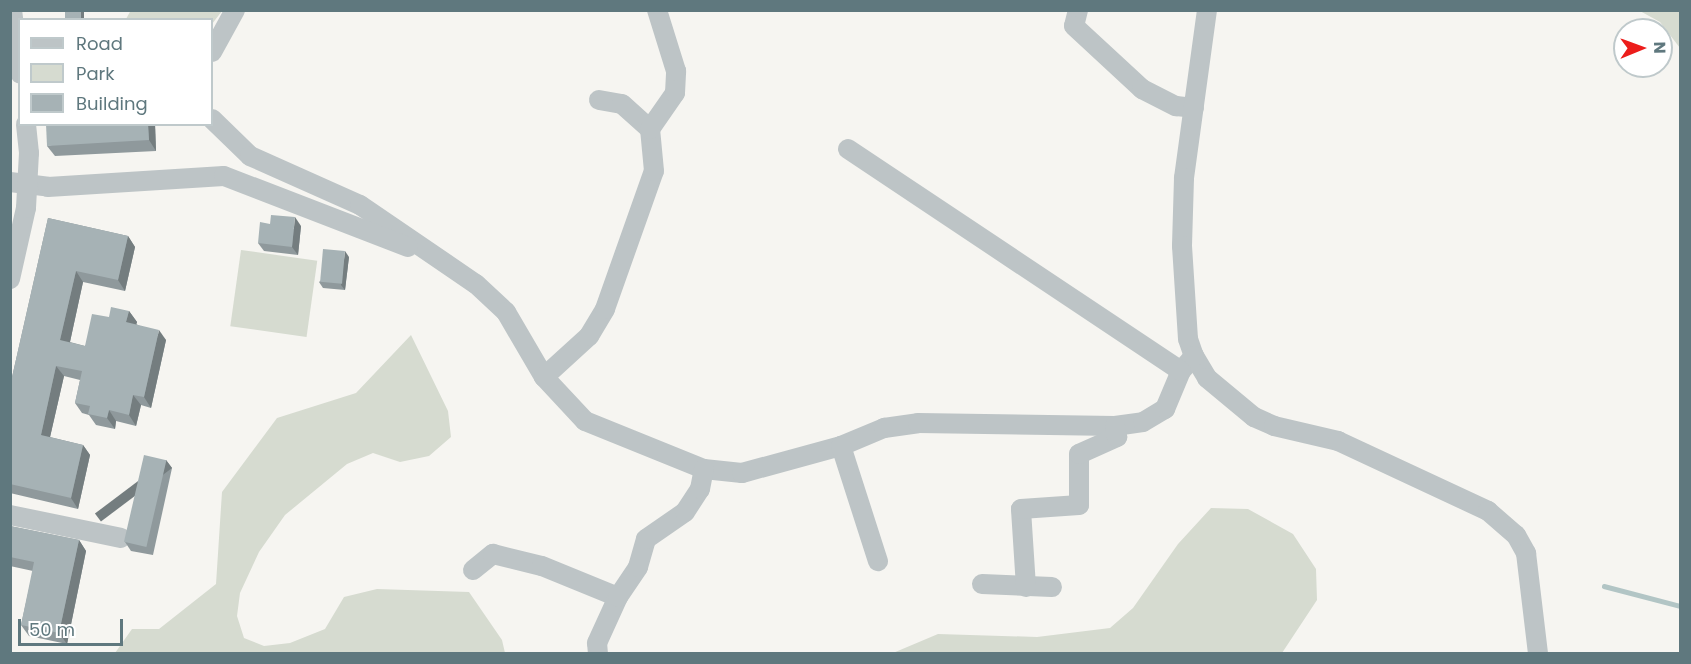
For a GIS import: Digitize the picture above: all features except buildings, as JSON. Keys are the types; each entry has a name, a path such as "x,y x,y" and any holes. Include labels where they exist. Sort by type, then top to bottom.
{"street":[{"path":"12,10 18,57"},
{"path":"213,50 235,10"},
{"path":"544,377 589,336 605,309 654,171 650,129 675,93 676,70 657,10"},
{"path":"1078,10 1074,26 1142,89 1176,106 1194,108"},
{"path":"19,183 48,187 224,176 422,250 453,266 506,312 544,377 585,421 704,469 742,473 841,446 884,428 918,423 1114,426 1143,422 1165,409 1187,364 1188,339 1182,246 1184,178 1207,10"},
{"path":"598,100 622,104 650,129"},
{"path":"213,120 250,156 360,204 422,250"},
{"path":"10,279 26,126"},
{"path":"848,149 1187,364 1254,417 1274,426 1338,441 1488,512 1509,529 1526,553 1538,654"},
{"path":"1026,587 1021,509 1079,505 1079,454 1117,437 1114,426"},
{"path":"841,446 878,561"},
{"path":"598,654 597,643 618,597 638,567 646,539 685,512 700,489 704,469"},
{"path":"10,515 121,538"},
{"path":"473,570 493,554 542,567 618,597"},
{"path":"982,584 1052,587"}],"green space":[{"path":"131,10 222,10 213,23 213,18 127,18"},
{"path":"1640,11 1680,11 1680,48 1673,39 1673,18 1653,18"},
{"path":"241,250 317,261 307,337 230,326"},
{"path":"411,335 448,411 451,437 429,456 400,462 373,453 347,464 285,515 259,552 240,593 237,616 244,638 264,646 290,643 325,629 344,597 377,589 469,592 502,640 505,653 115,653 132,629 159,629 216,584 222,492 277,418 356,393"},
{"path":"1211,508 1248,509 1293,534 1316,569 1317,600 1282,653 893,653 938,634 1037,637 1110,628 1133,608 1178,544"}],"waterway":[{"path":"1604,586 1680,606"}]}
